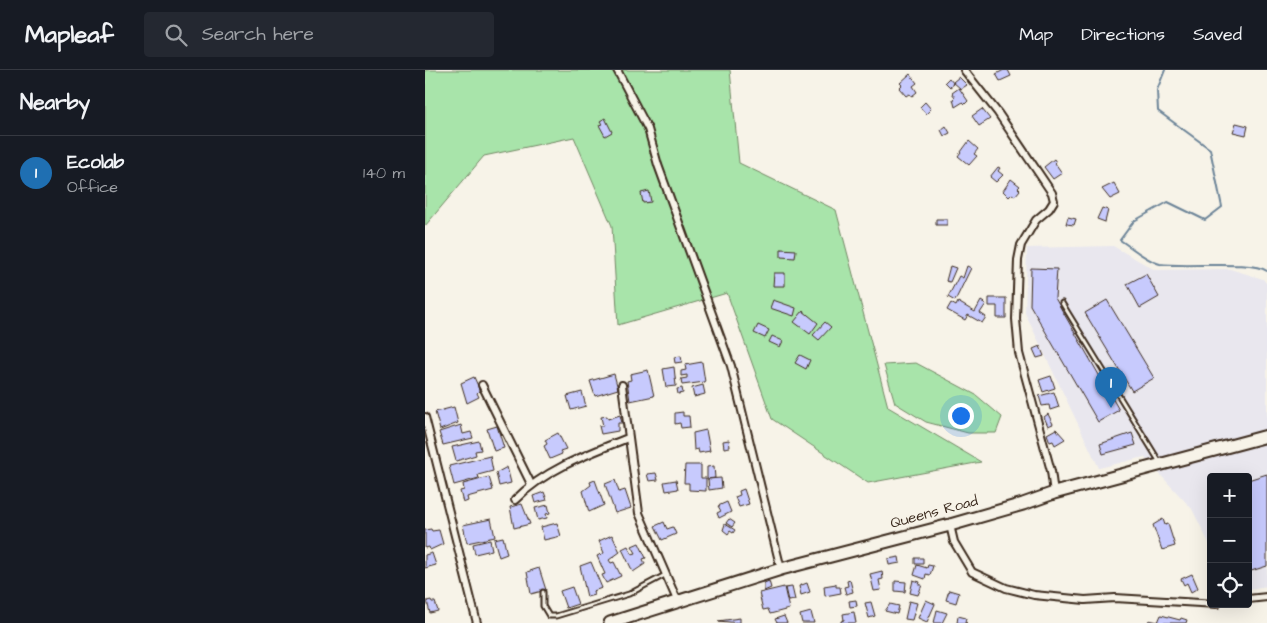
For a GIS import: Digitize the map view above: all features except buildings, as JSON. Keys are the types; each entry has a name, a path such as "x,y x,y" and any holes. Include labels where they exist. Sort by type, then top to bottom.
{"highway":[{"name":"Queens Road","path":"610,623 781,568 950,525 1054,493 1267,436"}],"street":[{"path":"617,70 648,129 658,165 731,366 781,568"},
{"path":"964,70 1047,181 1052,193 1053,201 1049,210 1036,220 1021,245 1018,260 1016,319 1019,353 1051,471 1054,493"},
{"path":"622,384 639,513 677,600"},
{"path":"482,385 531,484"},
{"path":"425,417 477,623"},
{"path":"515,500 531,484 592,452 629,438"},
{"path":"950,525 954,542 972,572 1006,588 1034,594 1085,600 1115,598 1207,603"},
{"path":"1252,599 1267,597"}],"lane":[{"path":"1062,303 1160,464"},
{"path":"543,592 543,606 549,616 556,616 629,594 666,575"}],"shaded area":[{"path":"1113,246 1155,270 1230,269 1263,279 1267,284 1267,586 1252,588 1252,473 1207,473 1207,539 1192,509 1144,457 1099,468 1025,313 1027,248"}],"green space":[{"path":"425,70 730,70 739,163 836,210 888,407 981,462 868,483 772,419 727,293 618,325 612,226 574,137 484,156 425,226"},
{"path":"916,363 976,395 1002,417 996,433 968,433 926,422 895,403 884,365"}],"waterway":[{"path":"1165,70 1157,90 1158,111 1210,149 1222,207 1205,220 1168,202 1134,221 1120,240 1145,257 1160,264 1233,265 1259,268 1267,271"}],"place":[{"name":"Ecolab","path":"1111,408"}]}
